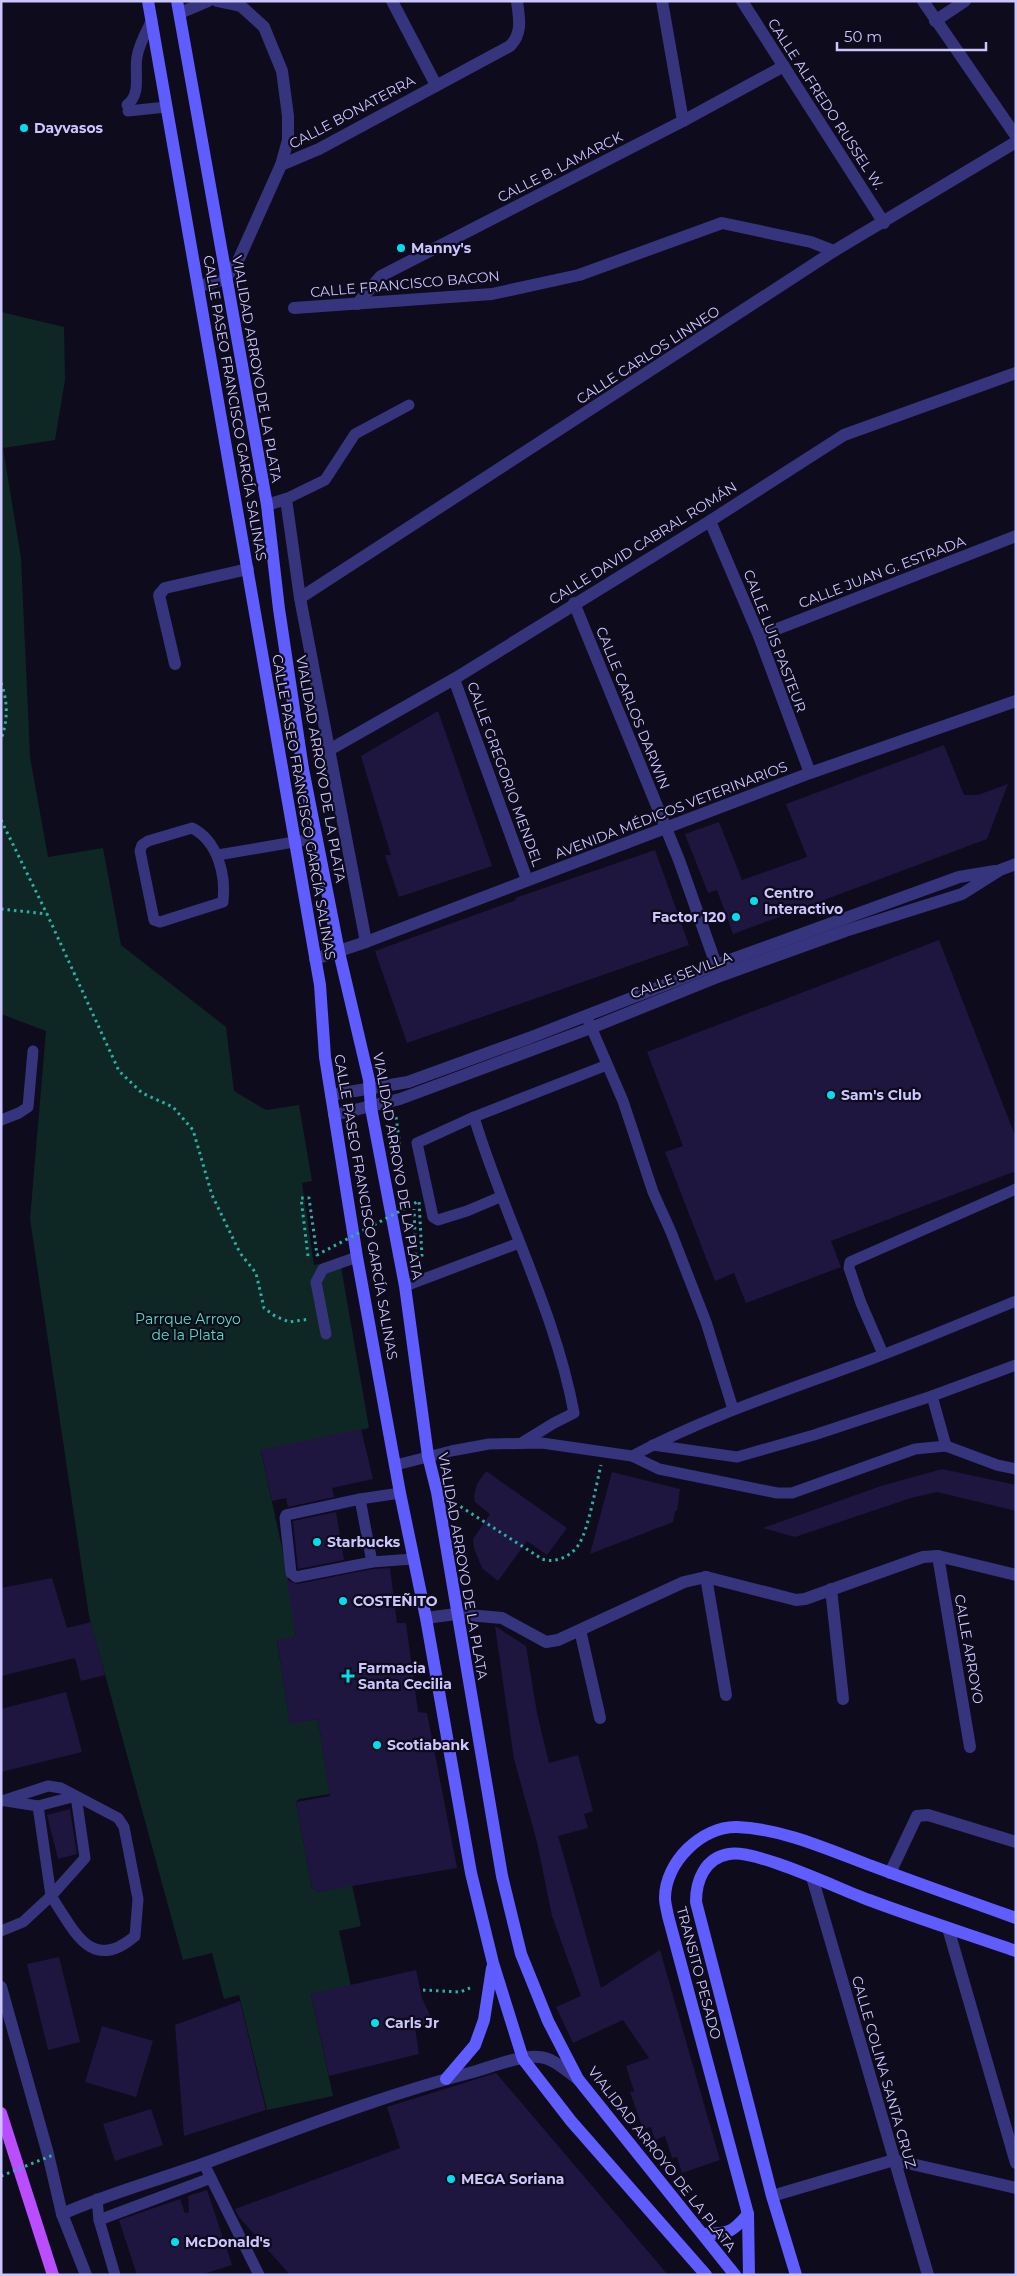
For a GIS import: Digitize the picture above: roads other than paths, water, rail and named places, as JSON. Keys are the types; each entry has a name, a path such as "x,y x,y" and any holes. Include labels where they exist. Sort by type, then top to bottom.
{"main road":[{"name":"CALLE PASEO FRANCISCO GARCÍA SALINAS","path":"148,1 200,286 320,985 325,1057 334,1115 357,1257 400,1493 426,1618 471,1873 492,1963 523,2059"},
{"name":"VIALIDAD ARROYO DE LA PLATA","path":"179,7 266,505 279,609 303,769 339,952 370,1087 371,1108 405,1286 428,1456 437,1492 456,1614 502,1876 521,1954 548,2021 578,2079 735,2275"},
{"name":"TRANSITO PESADO","path":"749,2275 748,2214 668,1916 665,1897 675,1864 688,1848 702,1837 716,1831 735,1827 765,1830 808,1842 1016,1918"},
{"name":"TRANSITO PESADO","path":"796,2275 772,2196 704,1940 696,1902 696,1888 706,1866 730,1853 755,1856 948,1928 1016,1951"},
{"path":"446,2079 474,2045 478,2037 484,2020 492,1963"},
{"path":"523,2059 571,2120 706,2275"},
{"path":"1,2113 53,2275"},
{"path":"703,2234 726,2234 736,2228 748,2214"}],"street":[{"path":"179,7 208,1"},
{"name":"CALLE BONATERRA","path":"217,1 241,6 264,27 282,70 288,116 288,140 281,166 238,261 225,279"},
{"name":"CALLE BONATERRA","path":"392,1 436,85"},
{"name":"CALLE BONATERRA","path":"281,166 319,149 510,46 516,40 520,24 517,1"},
{"path":"662,1 683,121"},
{"name":"CALLE ALFREDO RUSSEL W.","path":"742,1 884,222"},
{"path":"923,1 1016,136"},
{"path":"935,21 965,1"},
{"name":"CALLE B. LAMARCK","path":"357,304 381,276 683,121 784,66"},
{"name":"CALLE CARLOS LINNEO","path":"300,598 834,251 1016,142"},
{"name":"CALLE FRANCISCO BACON","path":"294,308 492,294 579,275 722,223 811,242 834,251"},
{"path":"200,286 225,279"},
{"name":"CALLE DAVID CABRAL ROMÁN","path":"329,750 454,679 574,603 710,521 844,435 1016,373"},
{"path":"266,505 286,499 300,598 366,942"},
{"name":"CALLE LUIS PASTEUR","path":"710,521 759,636 810,773"},
{"name":"CALLE JUAN G. ESTRADA","path":"759,636 1016,536"},
{"path":"175,664 159,595 162,591 165,588 248,569"},
{"name":"CALLE CARLOS DARWIN","path":"574,603 679,860 718,971"},
{"name":"CALLE GREGORIO MENDEL","path":"454,679 528,880"},
{"name":"AVENIDA MÉDICOS VETERINARIOS","path":"315,959 366,942 810,773 1016,701"},
{"name":"CALLE SEVILLA","path":"334,1115 371,1108 400,1099 591,1028 718,971 959,877 1000,870 1016,864"},
{"name":"CALLE SEVILLA","path":"331,1095 408,1082 586,1016 718,971 962,894 1000,870"},
{"path":"426,1618 456,1614 502,1618 546,1642 558,1640 684,1582 706,1577 796,1600 923,1557 938,1556 1016,1576"},
{"name":"CALLE ARROYO","path":"938,1556 970,1747"},
{"path":"706,1577 726,1695"},
{"path":"831,1589 843,1699"},
{"path":"580,1630 600,1718"},
{"path":"890,1873 917,1816 928,1815 1016,1842"},
{"name":"CALLE COLINA SANTA CRUZ","path":"812,1877 928,2275"},
{"path":"948,1928 1016,2164"},
{"path":"1,1987 48,2154 62,2214 86,2275"},
{"path":"62,2214 97,2199 204,2164 313,2123 446,2079 538,2056 553,2061 578,2079"},
{"path":"772,2196 894,2160 1016,2188"}],"lane":[{"path":"152,20 141,41 137,57 136,93 128,108 166,107"},
{"path":"286,499 324,480 356,434 410,405"},
{"path":"192,828 201,832 218,855 224,894 223,902 160,922 154,920 140,851 142,845 148,841 192,828"},
{"path":"218,855 317,838"},
{"path":"586,1016 623,1101 653,1192 671,1232 703,1315 733,1409"},
{"path":"1,1120 19,1113 28,1107 33,1050"},
{"path":"500,1197 467,1212 438,1220 433,1217 417,1143 474,1117 607,1065"},
{"path":"474,1117 500,1197 537,1285 564,1370 574,1413 554,1422 523,1442"},
{"path":"883,1354 848,1268 850,1262 1016,1189"},
{"path":"405,1286 519,1244"},
{"path":"326,1334 316,1282 322,1269 357,1257"},
{"path":"632,1456 682,1430 733,1409 883,1354 1016,1301"},
{"path":"653,1445 737,1458 932,1396 1016,1365"},
{"path":"932,1396 946,1446"},
{"path":"396,1465 428,1456 489,1444 542,1443 632,1456 659,1469 760,1491 792,1493 915,1449 946,1446 997,1465 1016,1469"},
{"path":"400,1493 360,1499 286,1515 284,1518 291,1573 296,1578 372,1562 413,1559"},
{"path":"360,1499 372,1562"},
{"path":"1,1801 48,1786 61,1788 118,1818 124,1827 138,1899 135,1936 123,1946 99,1952 85,1945 51,1896 38,1806"},
{"path":"1,1801 38,1806 76,1796"},
{"path":"1,1931 23,1922 51,1896 85,1858 76,1796"},
{"path":"204,2164 259,2275"},
{"path":"99,2220 211,2178"},
{"path":"97,2199 99,2220 115,2275"}],"place":[{"name":"Dayvasos","path":"24,128"},
{"name":"Manny's","path":"401,248"},
{"name":"Centro Interactivo","path":"754,901"},
{"name":"Factor 120","path":"736,917"},
{"name":"Sam's Club","path":"831,1095"},
{"name":"Starbucks","path":"317,1542"},
{"name":"COSTEÑITO","path":"343,1601"},
{"name":"Farmacia Santa Cecilia","path":"348,1676"},
{"name":"Scotiabank","path":"377,1745"},
{"name":"Carls Jr","path":"375,2023"},
{"name":"MEGA Soriana","path":"451,2179"},
{"name":"McDonald's","path":"175,2242"}],"park label":[{"name":"Parrque Arroyo de la Plata","path":"188,1328"}]}
